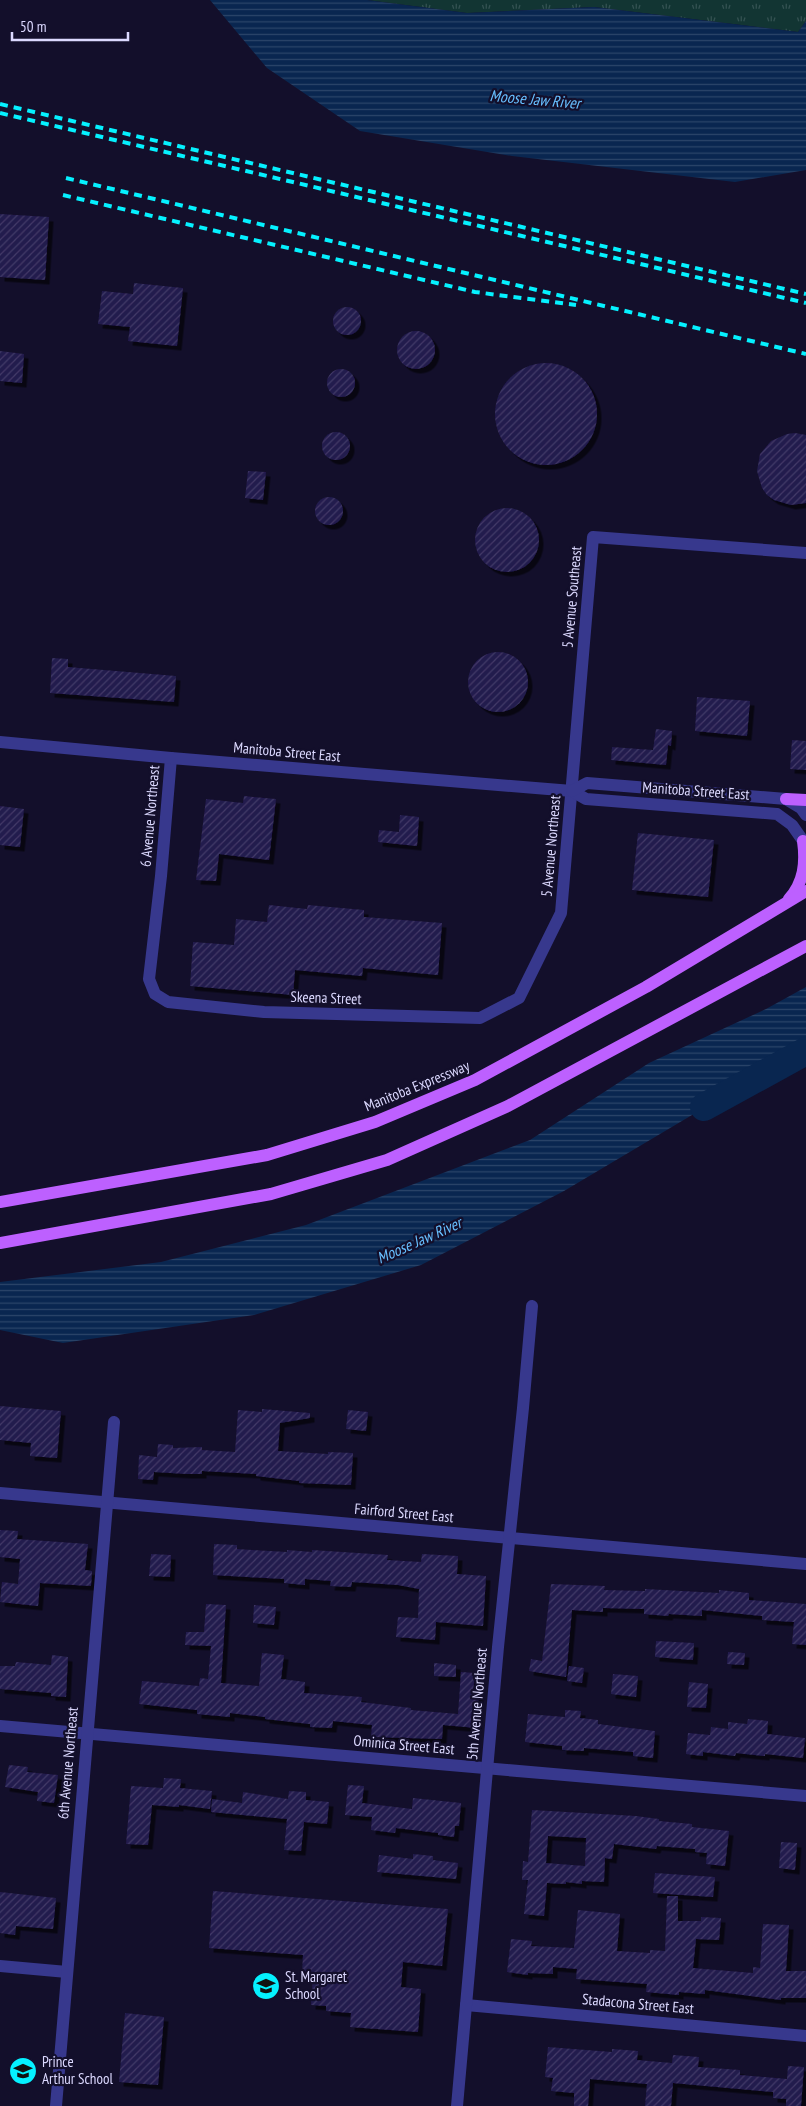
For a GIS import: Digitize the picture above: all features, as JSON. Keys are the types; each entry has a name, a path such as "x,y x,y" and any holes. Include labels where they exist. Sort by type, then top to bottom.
{"main road":[{"path":"786,799 806,800"},
{"path":"787,901 796,890 802,877 805,843"},
{"name":"Manitoba Expressway","path":"0,1202 267,1155 375,1122 484,1076 646,987 806,891"},
{"path":"0,1243 270,1194 387,1160 508,1106 806,946"}],"street":[{"name":"5 Avenue Southeast","path":"573,787 593,537 806,552"},
{"name":"Manitoba Street East","path":"0,742 171,758 573,787 587,783 786,799"},
{"name":"6 Avenue Northeast","path":"161,876 171,758"},
{"name":"Manitoba Street East","path":"573,787 586,799 777,814 792,825 805,843"},
{"name":"5 Avenue Northeast","path":"561,913 573,787"},
{"path":"786,799 801,808 806,814"},
{"name":"Skeena Street","path":"161,876 149,979 154,994 168,1002 264,1012 480,1018 519,998 561,913"},
{"name":"5th Avenue Northeast","path":"457,2106 498,1647 524,1408 532,1306"},
{"name":"6th Avenue Northeast","path":"56,2106 114,1422"},
{"name":"Fairford Street East","path":"0,1493 806,1564"},
{"name":"Ominica Street East","path":"0,1726 806,1796"},
{"path":"0,1966 67,1972"},
{"name":"Stadacona Street East","path":"466,2005 806,2036"}],"green space":[{"path":"367,0 806,0 806,21 798,32 594,7 467,13"}],"water":[{"path":"210,0 367,0 467,13 594,7 798,32 806,21 806,170 735,182 512,156 360,131 267,68"},
{"path":"806,987 806,1060 746,1083 564,1191 421,1265 254,1315 63,1343 0,1330 0,1282 161,1262 306,1225 530,1140 649,1063 766,1009"}],"building":[{"path":"0,214 49,217 45,280 0,277"},
{"path":"134,283 183,288 177,346 128,341 130,327 98,324 102,291 133,294"},
{"path":"347,307 357,311 361,321 357,331 347,335 337,331 333,321 337,311"},
{"path":"416,331 429,337 435,350 429,363 416,369 403,363 397,350 403,337"},
{"path":"0,351 24,354 22,383 0,381"},
{"path":"546,363 566,367 582,378 593,394 597,414 593,434 582,450 566,461 546,465 526,461 510,450 499,434 495,414 499,394 510,378 526,367"},
{"path":"341,369 351,373 355,383 351,393 341,397 331,393 327,383 331,373"},
{"path":"336,432 346,436 350,446 346,456 336,460 326,456 322,446 326,436"},
{"path":"787,434 806,435 806,503 791,505 774,500 767,495 762,488 757,471 760,454 771,441"},
{"path":"248,471 266,472 263,500 245,498"},
{"path":"329,497 339,501 343,511 339,521 329,525 319,521 315,511 319,501"},
{"path":"507,508 525,514 533,522 539,540 533,558 525,566 507,572 489,566 481,558 475,540 481,522 489,514"},
{"path":"498,652 515,657 523,665 528,682 523,699 515,707 498,712 481,707 473,699 468,682 473,665 481,657"},
{"path":"52,658 68,659 68,667 176,676 174,702 50,693"},
{"path":"697,697 750,701 747,736 695,731"},
{"path":"656,729 672,731 671,746 668,745 666,765 611,760 612,747 653,750"},
{"path":"792,740 806,741 806,770 790,769"},
{"path":"244,796 276,799 269,860 219,854 216,881 196,880 206,799 243,803"},
{"path":"0,806 24,809 20,847 0,845"},
{"path":"400,815 419,817 417,846 378,842 379,830 399,832"},
{"path":"638,833 714,840 708,897 632,890"},
{"path":"269,905 307,909 308,905 364,910 364,917 442,923 438,975 363,968 362,976 295,970 293,995 190,986 193,942 234,945 236,919 267,922"},
{"path":"0,1406 61,1411 57,1458 30,1456 31,1443 0,1440"},
{"path":"262,1409 310,1413 310,1418 280,1423 278,1451 328,1454 328,1452 353,1453 351,1485 299,1483 299,1481 256,1476 256,1474 202,1471 202,1474 154,1472 153,1480 138,1479 139,1455 157,1457 158,1444 173,1445 173,1448 202,1447 202,1450 235,1452 238,1410 262,1412"},
{"path":"348,1410 368,1412 366,1431 346,1429"},
{"path":"0,1530 18,1531 17,1539 88,1544 85,1570 92,1571 91,1586 40,1583 38,1606 0,1602 2,1582 18,1584 20,1559 0,1557"},
{"path":"214,1544 237,1545 237,1549 287,1552 287,1550 312,1552 312,1550 388,1555 387,1560 421,1562 422,1554 458,1556 457,1574 486,1576 483,1626 436,1622 435,1640 396,1637 398,1617 418,1618 419,1589 398,1585 352,1582 351,1587 330,1586 331,1581 305,1579 305,1585 284,1583 284,1579 213,1575"},
{"path":"151,1554 171,1555 170,1577 149,1576"},
{"path":"551,1584 605,1586 604,1590 645,1591 645,1589 719,1593 719,1590 749,1593 749,1600 806,1604 806,1645 792,1644 794,1622 762,1620 762,1616 702,1610 702,1616 669,1614 668,1616 644,1614 644,1609 603,1608 603,1612 572,1610 566,1677 529,1671 531,1659 542,1661"},
{"path":"206,1604 226,1605 221,1683 259,1686 262,1653 284,1655 281,1679 305,1682 304,1693 362,1697 361,1702 411,1708 411,1710 458,1714 461,1672 475,1673 473,1692 479,1692 477,1728 443,1725 442,1739 371,1737 372,1725 333,1721 332,1728 310,1727 310,1724 265,1719 265,1717 230,1713 230,1717 197,1714 197,1710 139,1704 142,1681 199,1686 200,1678 208,1679 211,1646 185,1645 186,1632 204,1632"},
{"path":"254,1605 276,1607 274,1625 253,1623"},
{"path":"656,1641 694,1643 693,1660 655,1657"},
{"path":"728,1652 745,1653 744,1665 727,1664"},
{"path":"52,1655 68,1657 66,1697 51,1696 51,1693 0,1689 0,1666 15,1666 16,1662 51,1665"},
{"path":"434,1663 456,1665 456,1677 434,1676"},
{"path":"569,1666 584,1668 582,1683 567,1681"},
{"path":"613,1674 638,1676 636,1697 611,1694"},
{"path":"689,1682 708,1684 706,1708 687,1707"},
{"path":"565,1710 581,1711 580,1718 598,1720 598,1724 655,1731 653,1758 633,1756 633,1752 584,1748 584,1751 562,1750 562,1746 525,1742 528,1714 565,1717"},
{"path":"748,1719 768,1721 767,1734 805,1738 803,1758 736,1753 735,1756 703,1752 703,1756 686,1754 688,1733 710,1735 711,1727 728,1729 728,1722 747,1724"},
{"path":"9,1765 28,1767 27,1772 58,1775 54,1803 37,1801 38,1792 5,1787"},
{"path":"164,1778 181,1779 180,1788 212,1791 210,1809 179,1805 179,1807 152,1805 148,1845 126,1844 131,1786 163,1788"},
{"path":"348,1785 364,1786 362,1803 412,1809 413,1798 461,1803 459,1826 455,1826 454,1837 396,1828 395,1833 371,1830 372,1817 345,1815"},
{"path":"289,1791 306,1792 306,1800 329,1802 327,1824 304,1822 301,1851 284,1850 287,1819 211,1812 212,1799 242,1803 243,1792 288,1799"},
{"path":"532,1810 636,1816 659,1819 659,1821 692,1824 692,1827 729,1831 725,1866 706,1864 707,1853 695,1852 695,1849 657,1846 656,1849 614,1844 612,1859 605,1858 604,1882 582,1881 582,1884 566,1882 566,1884 547,1883 544,1916 524,1914 528,1880 522,1880 523,1861 528,1862","holes":["548,1836 586,1838 585,1866 546,1863"]},
{"path":"781,1842 797,1843 795,1870 779,1868"},
{"path":"413,1854 433,1856 433,1860 458,1863 456,1879 377,1872 379,1855 413,1859"},
{"path":"655,1873 715,1877 713,1897 653,1893"},
{"path":"213,1891 448,1909 442,1966 403,1962 401,1987 421,1989 418,2032 350,2027 351,2013 326,2011 326,2006 311,2005 313,1974 302,1973 303,1955 209,1948"},
{"path":"0,1892 56,1898 53,1929 16,1926 15,1935 0,1933"},
{"path":"667,1896 678,1896 678,1921 701,1921 701,1917 721,1918 719,1940 696,1939 693,1968 753,1973 753,1967 760,1968 763,1924 789,1925 786,1971 806,1971 806,1998 781,1998 781,2000 705,1990 705,1994 679,1992 679,1995 646,1992 647,1984 576,1979 577,1969 553,1967 553,1974 528,1973 528,1975 507,1972 511,1939 532,1941 531,1946 574,1948 578,1910 620,1914 617,1951 650,1953 650,1950 665,1951"},
{"path":"125,2013 164,2017 158,2085 119,2082"},
{"path":"548,2047 612,2052 612,2049 638,2051 637,2060 672,2063 673,2055 699,2057 698,2067 740,2070 740,2075 787,2079 788,2066 804,2067 801,2106 786,2106 786,2099 773,2098 773,2092 673,2083 671,2106 645,2106 647,2084 590,2079 588,2106 574,2106 574,2093 551,2091 553,2078 545,2077"}],"waterway":[{"name":"Moose Jaw River","path":"704,1107 806,1051"}],"railway":[{"path":"0,104 806,294"},
{"path":"0,113 806,303"},
{"path":"66,178 806,354"},
{"path":"63,195 475,292 576,305"}],"place":[{"name":"St. Margaret School","path":"266,1986"},
{"name":"Prince Arthur School","path":"23,2071"}]}
